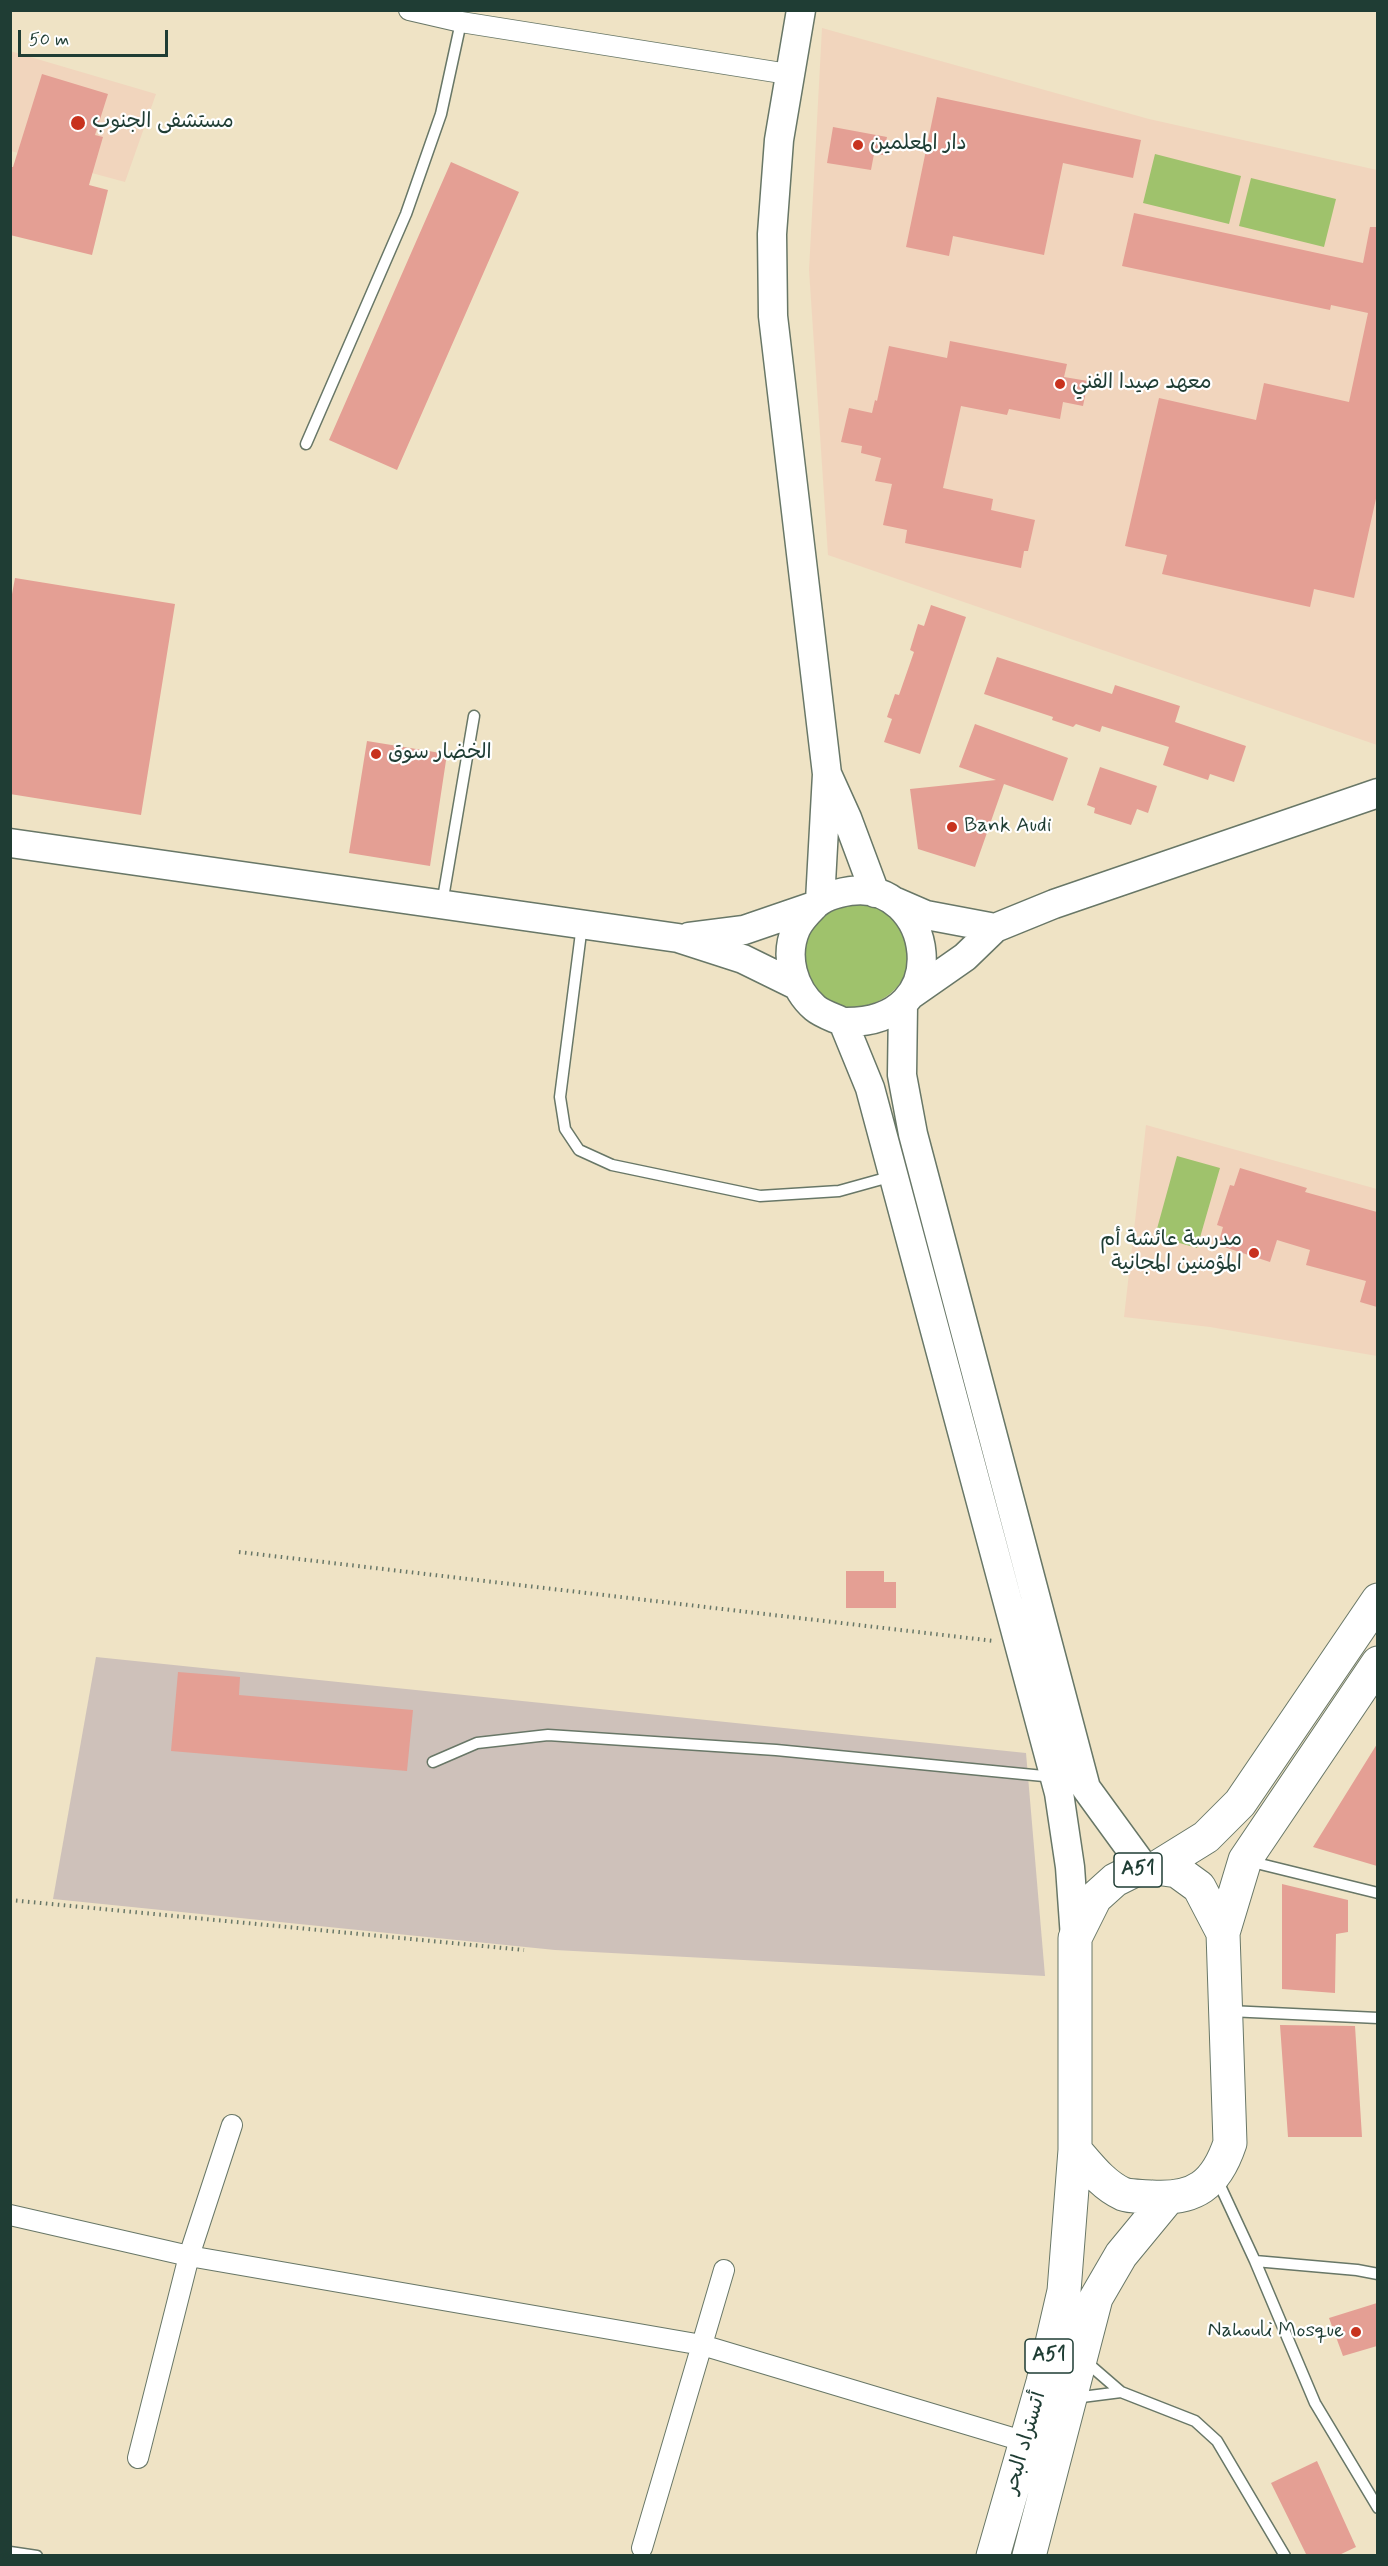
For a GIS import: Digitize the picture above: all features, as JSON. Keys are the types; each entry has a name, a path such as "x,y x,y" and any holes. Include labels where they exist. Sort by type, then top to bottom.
{"highway":[{"name":"A51","path":"1150,1869 1206,1837 1240,1803 1377,1600"},
{"name":"A51","path":"1223,1933 1199,1887 1177,1871 1150,1869 1135,1870 1115,1880 1095,1898 1075,1938 1075,2150 1101,2179 1125,2195 1168,2198 1195,2193 1215,2175 1224,2161 1230,2143 1223,1933 1245,1860 1377,1663"},
{"name":"أتستراد البحر","path":"993,2556 1043,2382 1064,2291 1075,2150"},
{"name":"أتستراد البحر","path":"1029,2556 1096,2298 1121,2255 1168,2198"}],"main road":[{"path":"796,985 790,957 796,928 817,903 827,774 773,316 772,234 779,140 788,74 801,10"},
{"path":"827,774 882,896 910,917 922,942 922,969 907,999 903,1075 913,1134 1086,1788 1150,1869"},
{"path":"10,843 678,938 743,959 796,985 816,1009 843,1022 865,1022 885,1017 964,957 995,928 1054,904 1377,793"},
{"path":"678,938 744,930 817,903 837,893 856,890 882,896 926,915 995,928"},
{"path":"843,1022 870,1088 1055,1777 1070,1867 1075,1938"}],"street":[{"path":"409,10 460,22 788,74"},
{"path":"138,2458 189,2256 232,2125"},
{"path":"10,2215 189,2256 702,2345 1026,2442"},
{"path":"642,2548 724,2270"}],"lane":[{"path":"306,444 406,214 441,114 460,22"},
{"path":"442,904 474,716"},
{"path":"582,925 560,1097 565,1129 579,1150 612,1165 760,1196 839,1191 893,1176"},
{"path":"433,1762 477,1743 548,1735 776,1750 1055,1777"},
{"path":"1245,1860 1377,1893"},
{"path":"1226,2011 1280,2011 1377,2018"},
{"path":"1215,2175 1255,2261 1314,2403 1377,2508"},
{"path":"1255,2261 1358,2270 1377,2274"},
{"path":"1081,2358 1121,2392 1196,2421 1217,2441 1285,2556"},
{"path":"1071,2399 1121,2392"},
{"path":"10,2552 37,2556"}],"path":[{"path":"239,1552 1018,1644"},
{"path":"10,1900 524,1950"}],"shaded area":[{"name":"معهد صيدا الفني","path":"822,28 1149,119 1377,170 1377,745 828,555 809,270"},
{"name":"مستشفى الجنوب","path":"10,51 156,94 125,182 11,151"},
{"name":"مدرسة عائشة أم المؤمنين المجانية","path":"1146,1125 1377,1189 1377,1356 1210,1327 1124,1317"},
{"path":"96,1657 1026,1753 1045,1976 555,1950 53,1899"}],"green space":[{"path":"1155,154 1241,176 1229,224 1143,203"},
{"path":"1251,178 1336,199 1324,247 1239,226"},
{"path":"856,899 894,915 902,931 909,956 903,978 889,995 869,1005 847,1007 826,1000 810,981 802,951 803,939 806,930 819,916"},
{"path":"1177,1156 1220,1168 1197,1248 1155,1236"}],"building":[{"path":"42,74 108,94 95,135 103,137 89,185 108,190 92,255 10,235 10,167 13,167"},
{"path":"937,97 1141,140 1133,178 1063,163 1044,255 953,236 949,256 906,247"},
{"name":"دار المعلمين","path":"833,127 887,137 883,155 874,154 871,170 827,163"},
{"path":"451,162 519,192 397,470 329,440"},
{"path":"1134,213 1363,263 1370,227 1377,227 1377,494 1354,598 1314,589 1310,607 1162,574 1167,555 1125,546 1159,398 1256,420 1264,383 1349,402 1368,313 1331,305 1330,310 1122,266"},
{"path":"950,341 1067,364 1064,377 1088,381 1083,406 1063,402 1060,419 1009,409 1007,415 961,406 943,488 993,499 991,510 1035,520 1028,551 1024,551 1021,568 905,543 907,530 883,525 892,484 875,481 881,458 861,453 862,446 841,442 849,408 872,413 875,400 877,401 889,346 947,358"},
{"path":"15,578 175,604 141,815 10,794 10,605"},
{"path":"931,605 966,617 920,754 884,742 892,719 887,717 895,694 899,695 914,652 910,650 918,624 924,626"},
{"path":"997,657 1112,694 1115,685 1180,706 1175,722 1246,746 1234,782 1210,774 1208,780 1163,765 1169,747 1102,726 1100,732 1076,724 1073,727 1052,720 1053,717 984,694"},
{"path":"975,724 1068,758 1053,801 1004,784 975,867 918,849 910,789 996,780 959,767"},
{"path":"367,741 447,754 430,866 349,853"},
{"path":"1100,767 1157,786 1148,813 1137,809 1131,825 1094,813 1095,808 1087,805"},
{"path":"1240,1168 1307,1188 1305,1192 1377,1212 1377,1307 1360,1302 1366,1281 1306,1265 1310,1250 1277,1240 1270,1262 1218,1245 1223,1227 1217,1225 1230,1185 1234,1186"},
{"path":"846,1571 884,1571 884,1582 896,1582 896,1608 846,1608"},
{"path":"178,1672 240,1677 239,1695 413,1710 407,1771 171,1751"},
{"path":"1377,1744 1377,1866 1313,1847"},
{"path":"1282,1884 1348,1900 1348,1932 1336,1934 1335,1993 1282,1989"},
{"path":"1280,2025 1355,2026 1362,2137 1288,2137"},
{"name":"Nahouli Mosque","path":"1377,2303 1377,2346 1343,2356 1329,2318"},
{"path":"1317,2461 1356,2547 1337,2556 1307,2556 1271,2483"}],"place":[{"name":"مستشفى الجنوب","path":"78,123"},
{"name":"دار المعلمين","path":"858,145"},
{"name":"معهد صيدا الفني","path":"1060,384"},
{"name":"الخضار سوق","path":"376,754"},
{"name":"Bank Audi","path":"952,827"},
{"name":"مدرسة عائشة أم المؤمنين المجانية","path":"1254,1253"},
{"name":"Nahouli Mosque","path":"1356,2332"}]}
